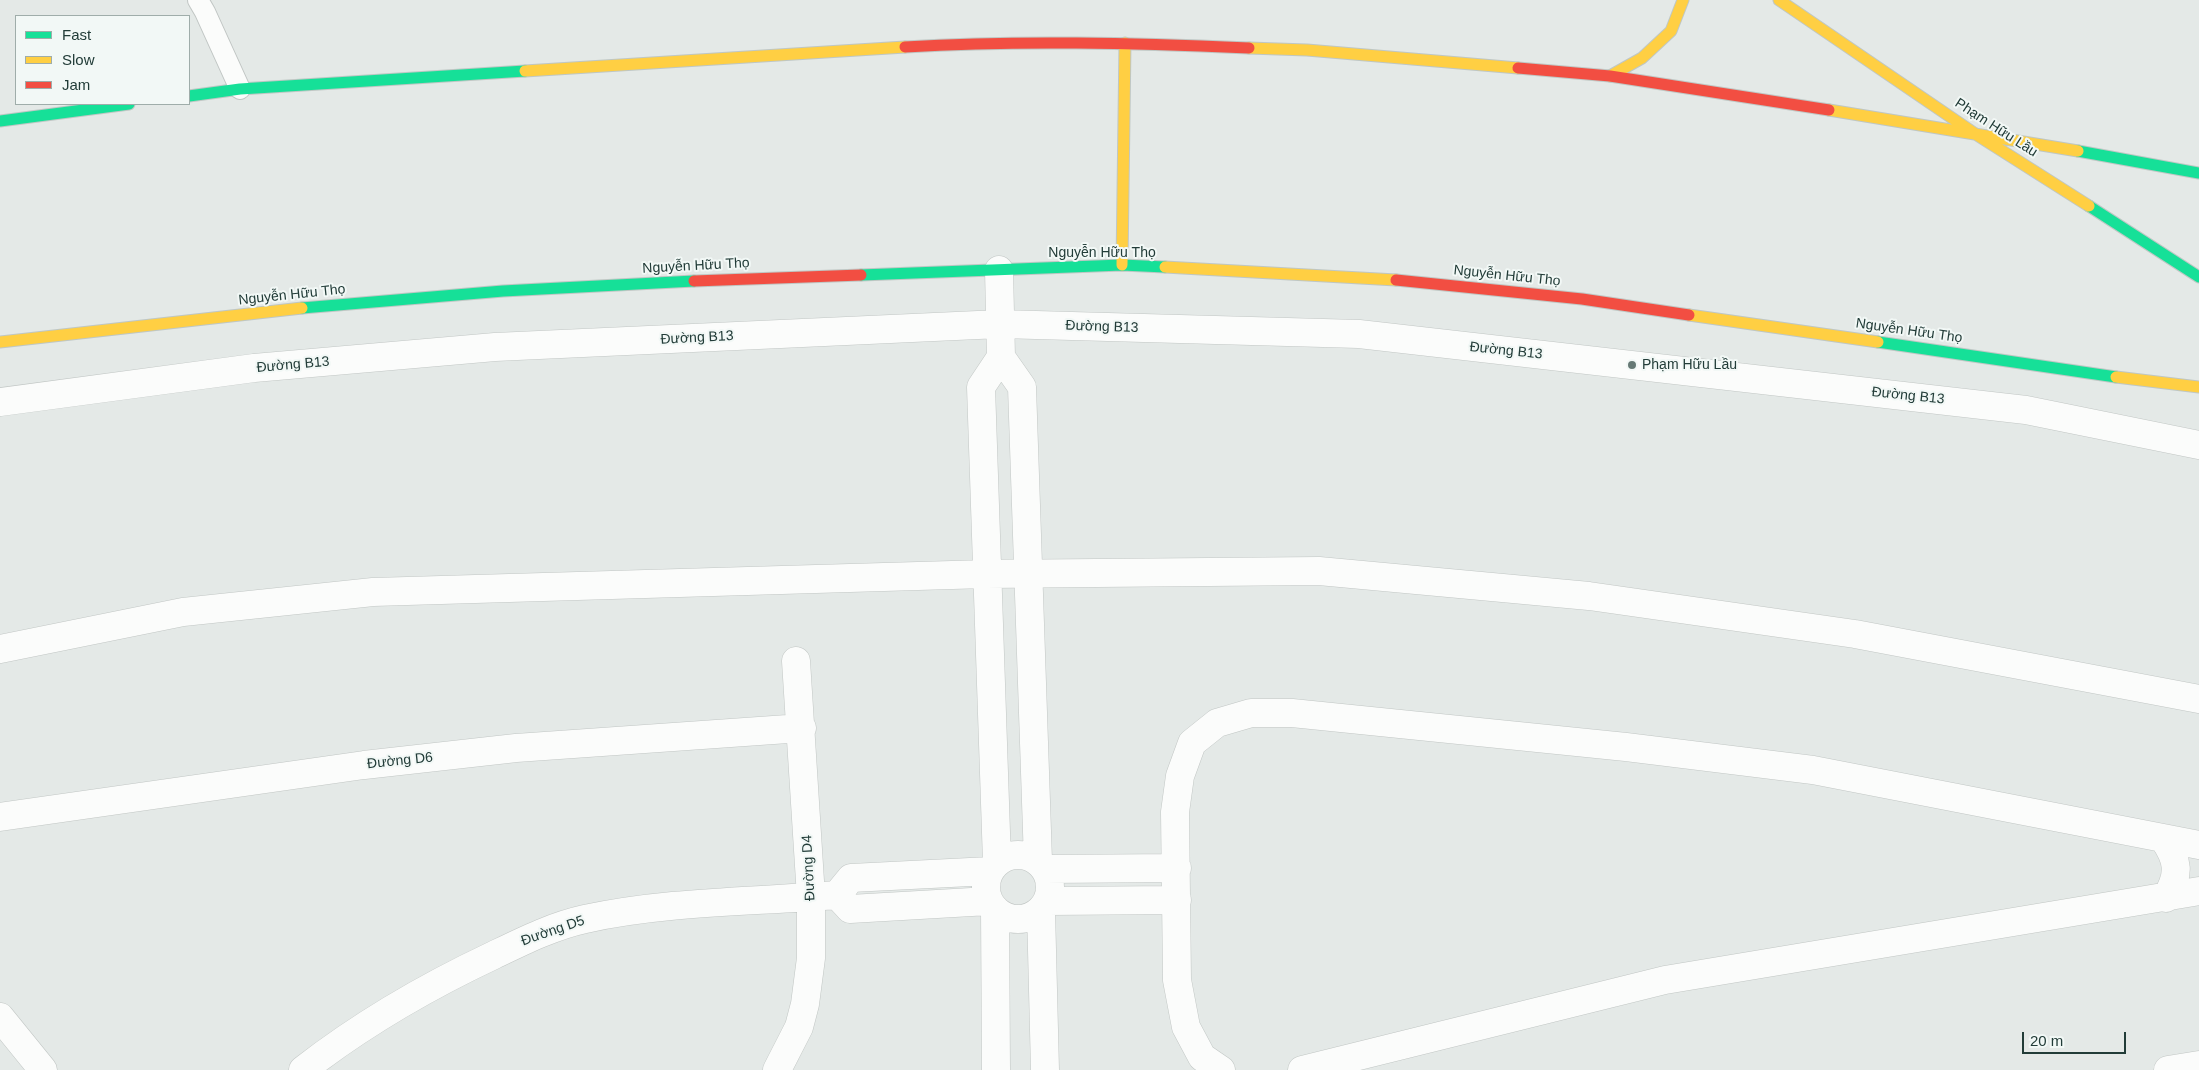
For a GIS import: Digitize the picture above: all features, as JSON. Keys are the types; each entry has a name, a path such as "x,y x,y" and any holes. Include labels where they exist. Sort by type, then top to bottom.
{"main road":[{"path":"1610,76 1642,58 1671,31 1682,0"},
{"name":"Phạm Hữu Lầu","path":"1779,0 1974,133 2199,277"},
{"path":"190,96 240,89 971,43 1125,43 1307,50 1610,76 1974,133 2199,173"},
{"path":"1122,265 1125,43"},
{"path":"0,121 121,105"},
{"name":"Nguyễn Hữu Thọ","path":"0,342 294,309 503,291 700,281 1122,265 1375,278 1582,299 2199,387"}],"street":[{"path":"999,270 1001,357 1022,387 1041,865"},
{"name":"Đường B13","path":"0,402 254,368 495,347 1000,324 1359,334 2026,410 2199,445"},
{"path":"996,1070 992,905 986,886 993,867 981,387 1001,357"},
{"path":"0,650 184,612 373,592 1028,573 1319,571 1588,596 1855,634 2199,699"},
{"name":"Đường D4","path":"778,1070 799,1027 806,1004 811,958 824,896 802,728 796,661"},
{"path":"1221,1070 1202,1057 1186,1027 1177,980 1175,812 1180,776 1192,743 1217,723 1251,712 1292,713 1626,747 1813,770 2199,845"},
{"name":"Đường D6","path":"0,816 67,805 354,766 516,748 802,728"},
{"path":"2163,838 2173,852 2177,868 2174,885 2166,898"},
{"path":"1017,854 1028,856 1041,865 1050,879 1051,890 1044,905 1032,916 1022,919 1003,916 992,905 850,909 824,896 851,878 993,867 1006,857 1017,854"},
{"path":"1041,865 1177,868"},
{"path":"1302,1070 1665,980 2199,891"},
{"name":"Đường D5","path":"303,1070 342,1040 414,996 528,938 583,919 645,908 824,896"},
{"path":"1044,905 1177,900"},
{"path":"1044,905 1045,1070"},
{"path":"0,1017 43,1070"},
{"path":"2168,1070 2199,1065"}],"lane":[{"path":"198,0 240,89"}],"traffic: fast":[{"path":"190,96 240,89 525,71"},
{"path":"0,121 121,105"},
{"path":"2078,151 2199,173"},
{"path":"2089,206 2199,277"},
{"path":"861,275 1122,265 1165,267"},
{"path":"302,308 503,291 694,281"},
{"path":"1878,342 2116,377"}],"traffic: slow":[{"path":"1610,76 1642,58 1671,31 1683,0"},
{"path":"1779,0 1974,133 2089,206"},
{"path":"1122,265 1125,43"},
{"path":"525,71 905,47"},
{"path":"1249,48 1307,50 1518,68"},
{"path":"1829,110 2078,151"},
{"path":"1165,267 1396,280"},
{"path":"0,342 302,308"},
{"path":"1689,315 1878,342"},
{"path":"2116,377 2199,387"}],"traffic: jam":[{"path":"905,47 1077,43 1249,48"},
{"path":"1518,68 1610,76 1829,110"},
{"path":"694,281 861,275"},
{"path":"1396,280 1582,299 1689,315"}],"place":[{"name":"Phạm Hữu Lầu","path":"1632,365"}]}
